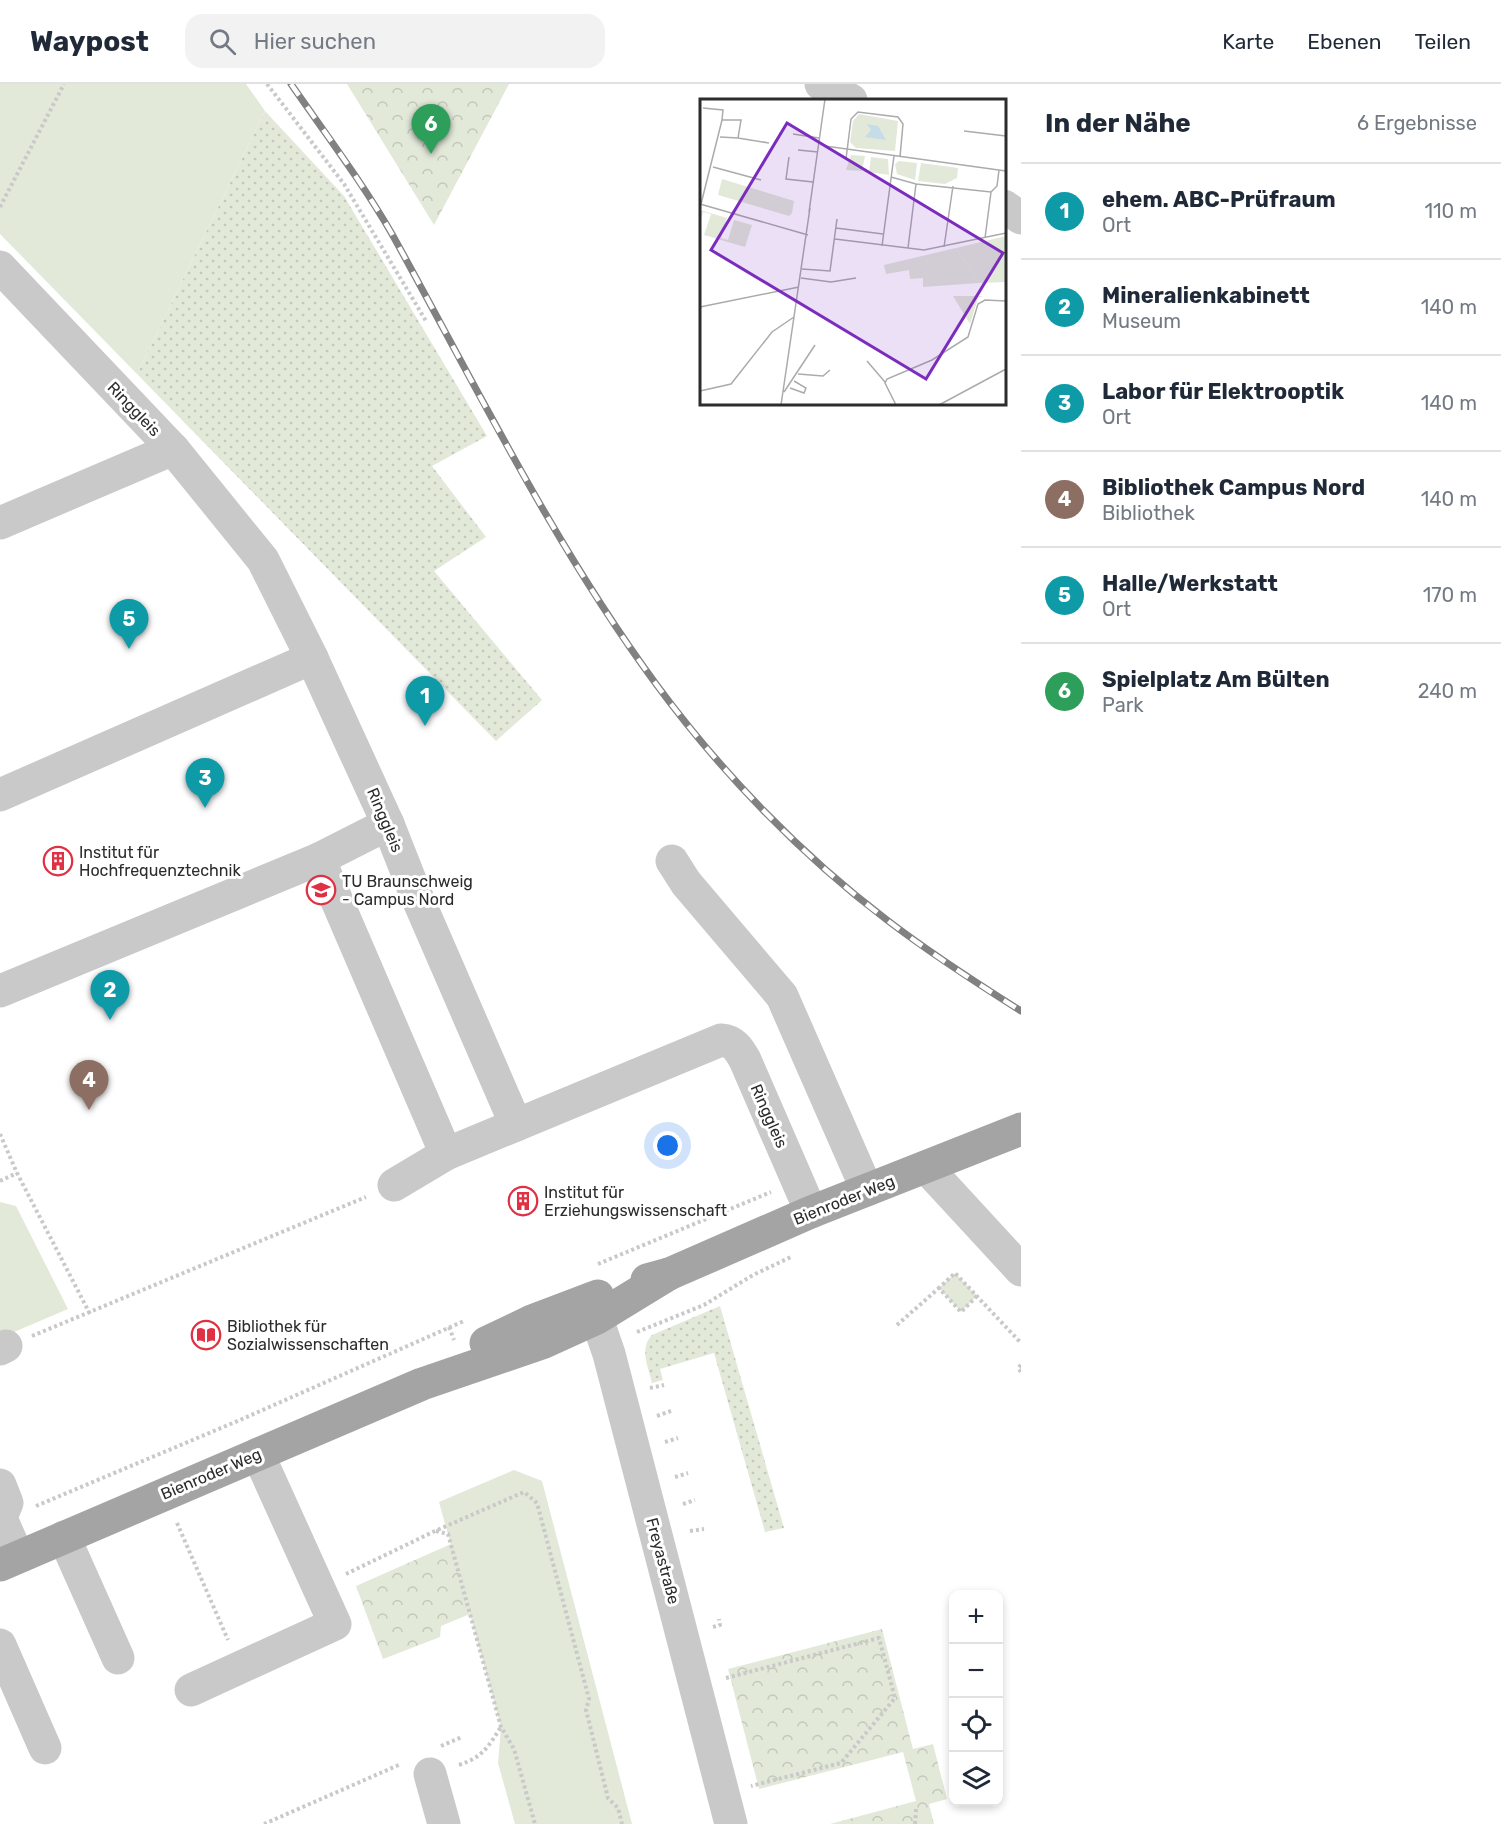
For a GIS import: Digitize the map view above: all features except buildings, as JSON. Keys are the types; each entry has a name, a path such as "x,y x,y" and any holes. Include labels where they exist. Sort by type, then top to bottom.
{"main road":[{"name":"Bienroder Weg","path":"9,1561 422,1384 542,1343 592,1295 669,1274 807,1202 867,1190 1021,1129"}],"street":[{"path":"821,84 849,99"},
{"path":"1006,207 1021,218"},
{"name":"Ringgleis","path":"0,267 173,450 263,560 312,658 388,824 414,890 516,1125 716,1040 726,1040 737,1047 745,1060 807,1202"},
{"path":"0,523 173,450"},
{"path":"0,795 312,658"},
{"path":"0,991 319,859 388,824"},
{"path":"319,859 446,1154"},
{"path":"672,861 686,883 782,996 867,1190"},
{"path":"394,1185 446,1154 516,1125"},
{"path":"926,1167 1021,1270"},
{"name":"Freyastraße","path":"592,1295 609,1353 730,1824"},
{"path":"191,1690 335,1624 258,1454"},
{"path":"0,1485 7,1503 1,1518 9,1561"},
{"path":"64,1537 118,1658"},
{"path":"0,1645 45,1748"},
{"path":"423,1762 444,1824"}],"path":[{"path":"0,207 64,84"},
{"path":"267,84 344,184 426,321"},
{"path":"0,1134 17,1173 90,1314"},
{"path":"0,1181 17,1173"},
{"path":"3,1348 90,1314 394,1185"},
{"path":"592,1295 778,1190 807,1202"},
{"path":"897,1325 955,1273 1021,1343"},
{"path":"722,1288 726,1298"},
{"path":"939,1288 962,1312 977,1296"},
{"path":"1,1518 470,1318"},
{"path":"449,1327 454,1340"},
{"path":"376,1359 380,1366"},
{"path":"1021,1365 1018,1368 1021,1372"},
{"path":"649,1388 664,1386"},
{"path":"657,1416 671,1411"},
{"path":"665,1442 678,1438"},
{"path":"675,1477 688,1473"},
{"path":"319,1588 435,1531 524,1492 537,1503 589,1699 586,1710 608,1798 618,1808 622,1824"},
{"path":"164,1494 212,1599 239,1668"},
{"path":"683,1504 695,1500"},
{"path":"690,1531 704,1528"},
{"path":"435,1531 448,1534 501,1727 514,1749 535,1824"},
{"path":"713,1627 720,1625 719,1618"},
{"path":"726,1678 879,1638 895,1698 841,1763 751,1786"},
{"path":"486,1750 501,1727"},
{"path":"264,1824 423,1762 462,1737"},
{"path":"915,1824 916,1809"}],"green space":[{"path":"0,84 246,84 265,111 137,374 0,234"},
{"path":"347,84 509,84 434,225"},
{"path":"265,111 344,196 487,436 432,466 486,537 434,571 542,700 496,741 137,374"},
{"path":"0,1202 16,1206 68,1309 0,1338"},
{"path":"955,1273 977,1296 961,1312 939,1288"},
{"path":"720,1306 784,1528 765,1532 714,1353 660,1369 663,1380 652,1383 645,1352 652,1335"},
{"path":"514,1470 542,1481 632,1824 515,1824 498,1763 501,1727 439,1502"},
{"path":"451,1544 470,1614 441,1626 440,1637 383,1659 356,1586"},
{"path":"882,1629 913,1749 933,1744 947,1799 929,1804 934,1824 830,1824 916,1801 903,1752 759,1789 728,1669"}],"railway":[{"path":"291,84 356,177 392,234 517,464 583,576 656,684 681,716 763,810 855,895 953,967 1021,1011"}],"place":[{"name":"Spielplatz Am Bülten","path":"431,154"},
{"name":"Halle/Werkstatt","path":"129,649"},
{"name":"ehem. ABC-Prüfraum","path":"425,726"},
{"name":"Labor für Elektrooptik","path":"205,808"},
{"name":"Institut für Hochfrequenztechnik","path":"58,861"},
{"name":"TU Braunschweig - Campus Nord","path":"321,890"},
{"name":"Mineralienkabinett","path":"110,1020"},
{"name":"Bibliothek Campus Nord","path":"89,1110"},
{"name":"Institut für Erziehungswissenschaft","path":"523,1201"},
{"name":"Bibliothek für Sozialwissenschaften","path":"206,1335"}]}
